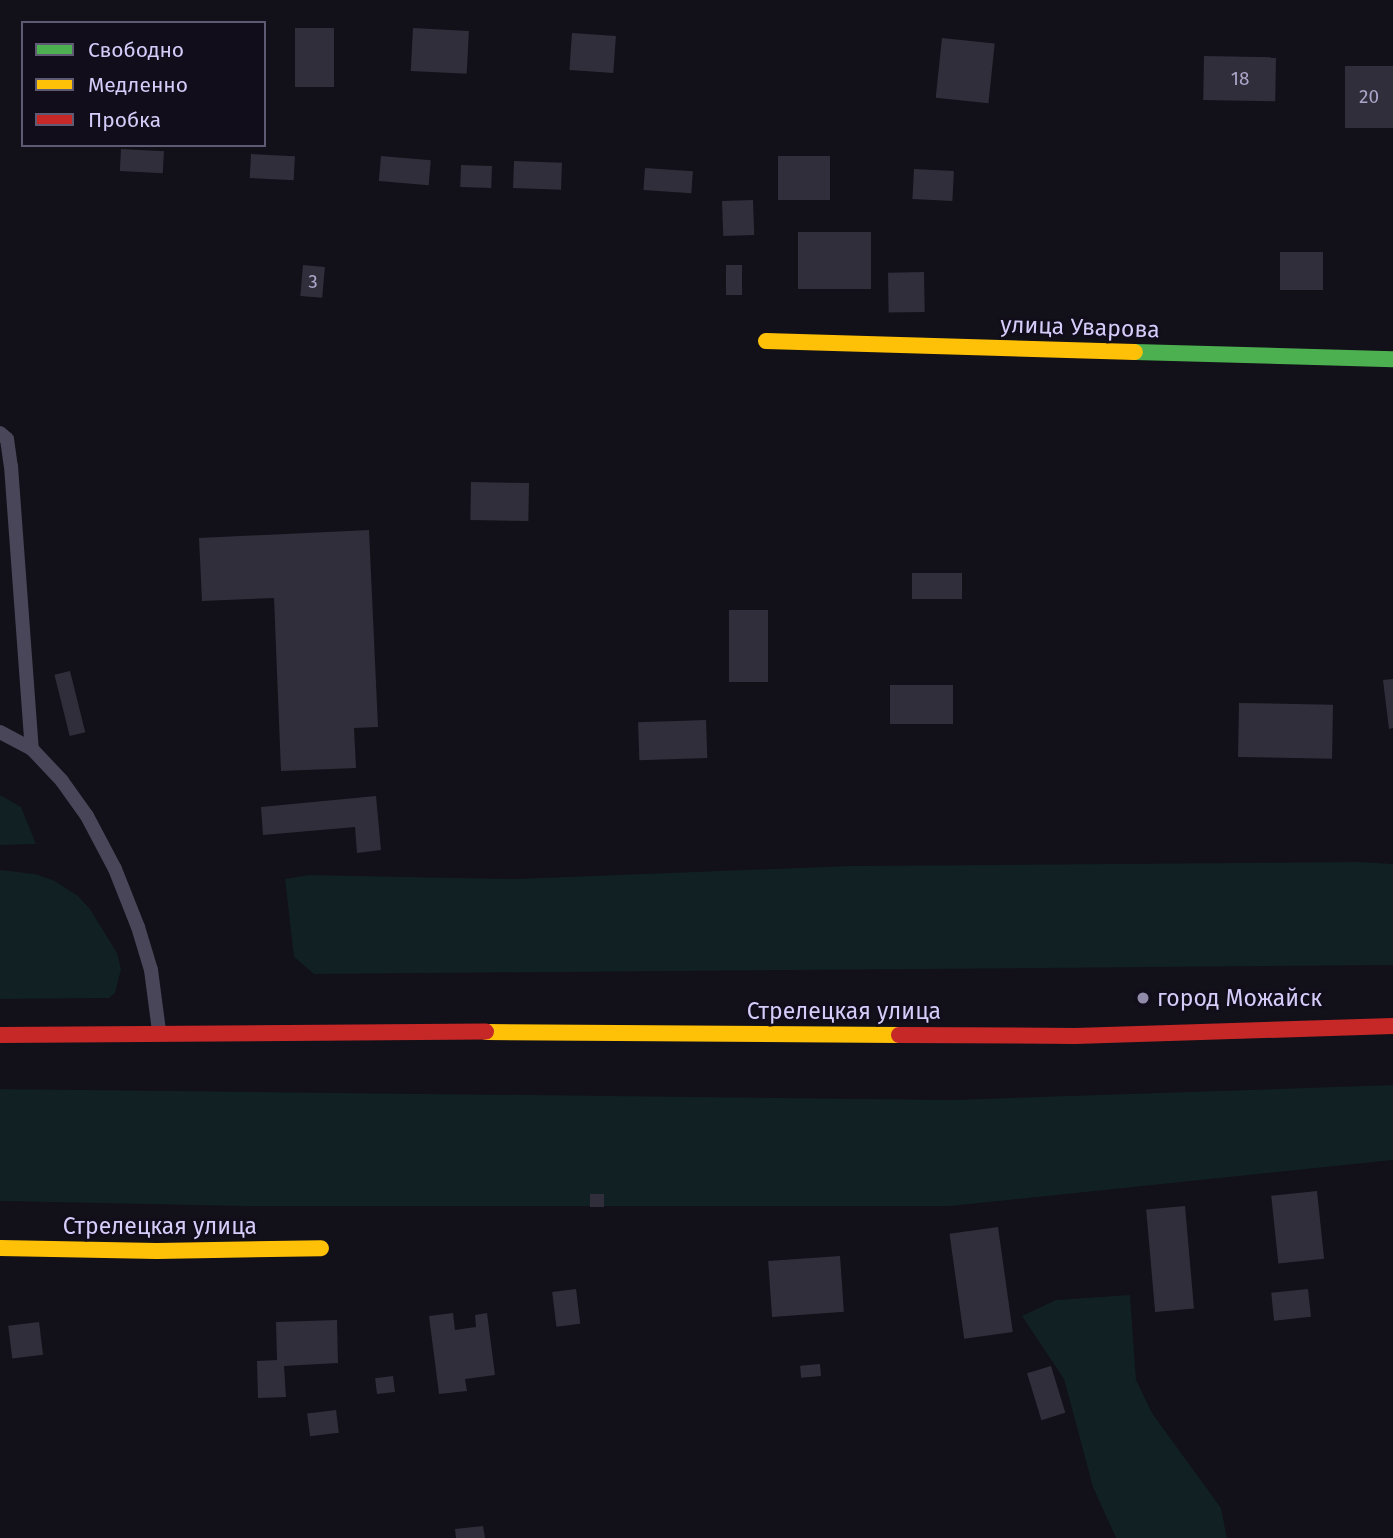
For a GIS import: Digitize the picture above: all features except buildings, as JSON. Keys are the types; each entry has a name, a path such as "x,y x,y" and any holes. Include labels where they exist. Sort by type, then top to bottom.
{"main road":[{"name":"улица Уварова","path":"766,341 1393,359"},
{"name":"Стрелецкая улица","path":"0,1035 294,1031 1075,1036 1393,1026"},
{"name":"Стрелецкая улица","path":"0,1248 157,1251 321,1248"}],"lane":[{"path":"0,433 7,439 11,466 32,749"},
{"path":"0,733 32,749 62,781 87,816 114,869 138,927 151,970 159,1032"}],"shaded area":[{"path":"0,795 21,807 36,844 0,845"},
{"path":"1359,862 1393,864 1393,965 314,974 294,957 285,879 309,875 515,879 849,866"},
{"path":"0,870 35,874 55,881 78,896 90,909 117,953 121,969 115,993 109,998 0,999"},
{"path":"1393,1085 1393,1160 950,1206 243,1206 0,1201 0,1089 953,1100"},
{"path":"1130,1295 1136,1380 1152,1413 1221,1508 1227,1538 1116,1538 1093,1487 1064,1379 1022,1316 1056,1300"}],"traffic: fast":[{"path":"1135,352 1393,359"}],"traffic: slow":[{"path":"766,341 1135,352"},
{"path":"486,1032 899,1035"},
{"path":"0,1248 157,1251 321,1248"}],"traffic: jam":[{"path":"899,1035 1075,1036 1393,1026"},
{"path":"0,1035 486,1032"}],"place":[{"name":"город Можайск","path":"1143,998"}]}
